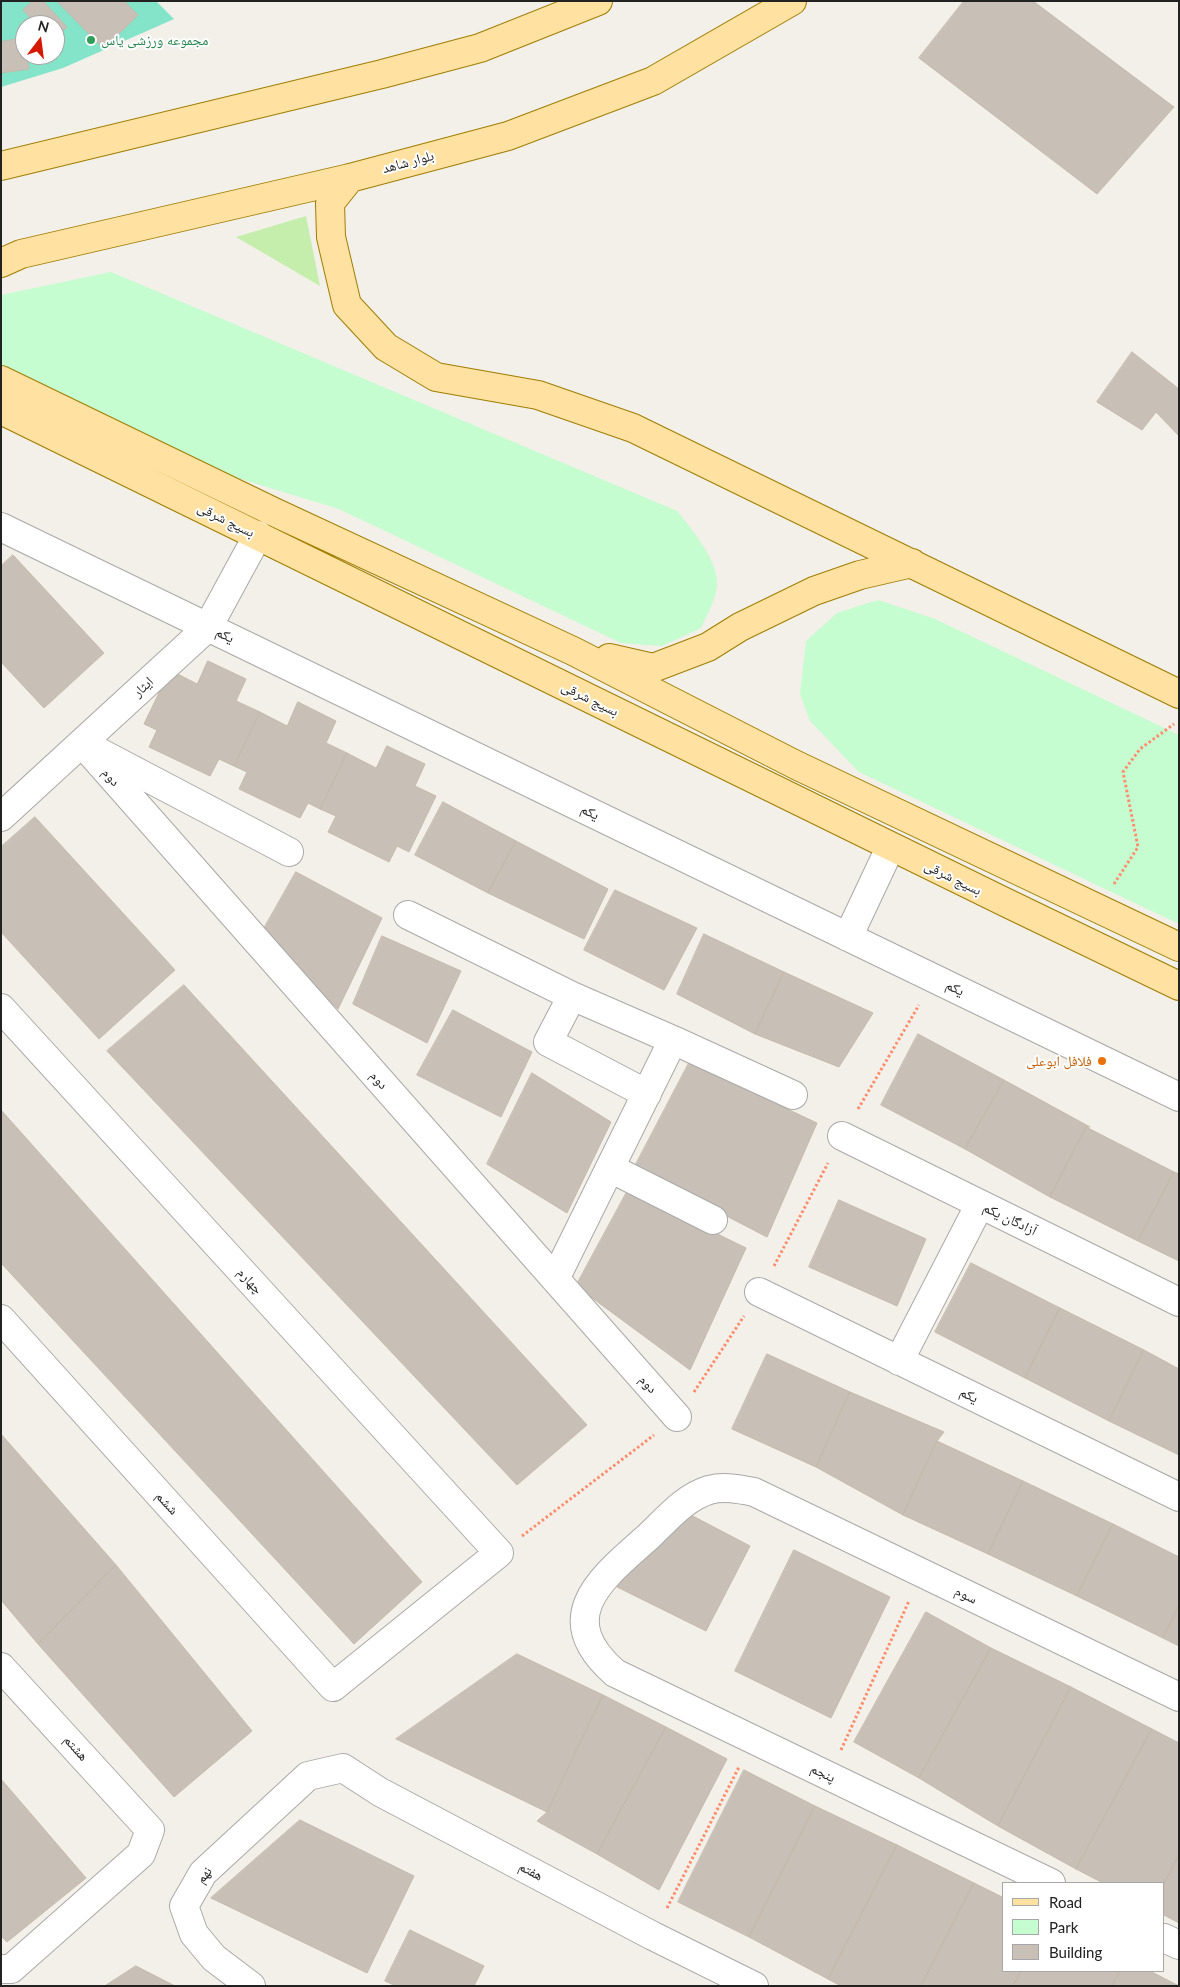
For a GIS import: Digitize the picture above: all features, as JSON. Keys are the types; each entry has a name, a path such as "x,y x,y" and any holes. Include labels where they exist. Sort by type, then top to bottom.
{"main road":[{"path":"1,166 480,48 598,1"},
{"name":"بلوار شاهد","path":"1,263 21,254 350,178 508,136 653,81 792,1"},
{"path":"350,178 330,203 331,237 347,305 386,347 436,377 538,395 633,428 1179,694"},
{"name":"بسیج شرقی","path":"1,380 274,512 573,651 796,765 1179,947"},
{"name":"بسیج شرقی","path":"1,410 890,848 1179,986"},
{"path":"258,535 274,512"},
{"path":"573,651 653,668 708,647 740,627 814,591 860,575 912,563"},
{"path":"782,794 796,765"}],"street":[{"name":"یکم","path":"1,527 1179,1097"},
{"name":"ایثار","path":"1,817 208,627 258,535"},
{"path":"82,743 289,852"},
{"name":"دوم","path":"82,743 677,1417"},
{"path":"848,937 890,848"},
{"path":"408,915 572,996 794,1095"},
{"path":"572,996 548,1042 647,1094"},
{"name":"چهارم","path":"1,1008 499,1554"},
{"path":"555,1279 673,1040"},
{"name":"آزادگان یکم","path":"842,1136 1179,1302"},
{"path":"610,1168 712,1220"},
{"path":"899,1361 980,1204"},
{"name":"یکم","path":"760,1292 1179,1497"},
{"name":"ششم","path":"1,1319 332,1687 499,1554"},
{"name":"سوم","path":"599,1658 588,1639 585,1618 590,1596 602,1578 688,1500 709,1490 732,1488 754,1492 1179,1697"},
{"name":"پنجم","path":"599,1658 615,1673 1048,1882"},
{"name":"هشتم","path":"1,1667 150,1830 141,1854 11,1969 1,1969"},
{"name":"هفتم","path":"308,1776 343,1768 380,1792 654,1936 754,1986"},
{"name":"نهم","path":"251,1986 214,1958 194,1934 184,1906 203,1873 308,1776"},
{"path":"1165,1938 1179,1945"}],"path":[{"path":"1100,908 1138,847 1123,772 1140,749 1179,720"},
{"path":"499,1554 677,1417 760,1292 842,1136 935,978"},
{"path":"829,1776 921,1573"},
{"path":"654,1936 753,1740"}],"green space":[{"name":"مجموعه ورزشی یاس","path":"1,1 156,1 174,19 63,68 1,87"},
{"path":"306,216 320,286 236,237"},
{"path":"111,272 677,511 708,553 716,572 716,593 701,628 662,646 621,643 339,509 234,477 84,408 1,366 1,295"},
{"path":"878,600 935,619 1179,735 1179,924 859,772 810,721 800,694 806,641 837,613"}],"building":[{"path":"33,1 43,1 56,15 28,15 23,10"},
{"path":"57,1 124,1 138,15 104,49"},
{"path":"964,1 1033,1 1174,107 1097,194 919,58"},
{"path":"15,39 15,65 28,65 29,69 1,73 1,42"},
{"path":"1132,352 1179,389 1179,436 1156,412 1142,430 1097,402"},
{"path":"13,555 104,653 44,708 1,662 1,566"},
{"path":"208,661 246,679 236,701 260,712 234,766 219,759 210,776 149,747 157,730 144,724 170,670 197,684"},
{"path":"298,702 336,721 326,743 347,753 320,809 308,803 300,818 239,789 247,772 234,766 260,712 287,726"},
{"path":"387,746 425,764 415,786 436,796 409,852 397,846 389,862 328,832 336,816 320,809 347,753 376,768"},
{"path":"443,802 516,841 488,893 415,855"},
{"path":"35,817 175,970 99,1039 1,932 1,847"},
{"path":"516,841 608,889 584,939 488,893"},
{"path":"296,872 382,918 338,1009 262,932"},
{"path":"615,890 697,928 664,990 584,950"},
{"path":"704,934 784,972 755,1034 677,994"},
{"path":"382,936 461,971 427,1043 353,1004"},
{"path":"784,972 873,1013 839,1067 755,1034"},
{"path":"184,985 587,1425 517,1485 107,1051"},
{"path":"453,1010 532,1052 501,1117 417,1075"},
{"path":"918,1034 1004,1080 965,1149 881,1105"},
{"path":"689,1063 817,1123 767,1237 634,1168"},
{"path":"532,1073 611,1122 567,1213 487,1164"},
{"path":"1004,1080 1090,1127 1086,1127 1050,1197 965,1149"},
{"path":"1,1110 422,1582 354,1644 1,1263"},
{"path":"1086,1127 1174,1172 1138,1241 1050,1197"},
{"path":"1174,1172 1179,1174 1179,1261 1138,1241"},
{"path":"628,1190 746,1248 690,1370 576,1286"},
{"path":"839,1200 926,1239 897,1306 809,1267"},
{"path":"971,1263 1060,1308 1025,1378 935,1332"},
{"path":"1060,1308 1144,1350 1109,1421 1025,1378"},
{"path":"1144,1350 1179,1369 1179,1455 1109,1421"},
{"path":"767,1354 850,1392 816,1467 732,1429"},
{"path":"850,1392 944,1432 937,1441 903,1515 816,1467"},
{"path":"1,1434 116,1565 38,1644 1,1600"},
{"path":"937,1441 1023,1481 988,1554 903,1515"},
{"path":"1023,1481 1113,1524 1077,1596 988,1554"},
{"path":"687,1513 750,1546 706,1631 605,1581"},
{"path":"1113,1524 1179,1557 1179,1605 1163,1638 1077,1596"},
{"path":"794,1550 890,1597 831,1718 735,1671"},
{"path":"116,1565 252,1731 174,1797 38,1644"},
{"path":"1179,1605 1179,1646 1163,1638"},
{"path":"926,1612 991,1648 919,1778 854,1742"},
{"path":"991,1648 1071,1687 998,1826 919,1778"},
{"path":"517,1654 603,1695 547,1812 396,1739"},
{"path":"1071,1687 1152,1729 1076,1869 998,1826"},
{"path":"603,1695 666,1727 597,1854 537,1821 547,1812"},
{"path":"666,1727 727,1759 659,1890 597,1854"},
{"path":"1152,1729 1179,1743 1179,1854 1165,1882 1101,1882 1076,1869"},
{"path":"744,1770 815,1806 749,1937 678,1902"},
{"path":"1,1779 86,1878 7,1942 1,1936"},
{"path":"815,1806 897,1845 828,1979 749,1937"},
{"path":"300,1820 414,1876 367,1973 211,1898"},
{"path":"897,1845 974,1883 921,1986 841,1986 828,1979"},
{"path":"1179,1854 1179,1923 1165,1916 1165,1882"},
{"path":"974,1883 1002,1897 1002,1972 1020,1972 1013,1986 921,1986"},
{"path":"410,1930 484,1966 474,1986 396,1986 385,1981"},
{"path":"136,1966 175,1986 105,1986"},
{"path":"1020,1972 1119,1972 1112,1986 1013,1986"},
{"path":"1119,1972 1152,1972 1179,1986 1112,1986"}],"place":[{"name":"مجموعه ورزشی یاس","path":"91,40"},
{"name":"فلافل ابوعلی","path":"1102,1061"}]}
